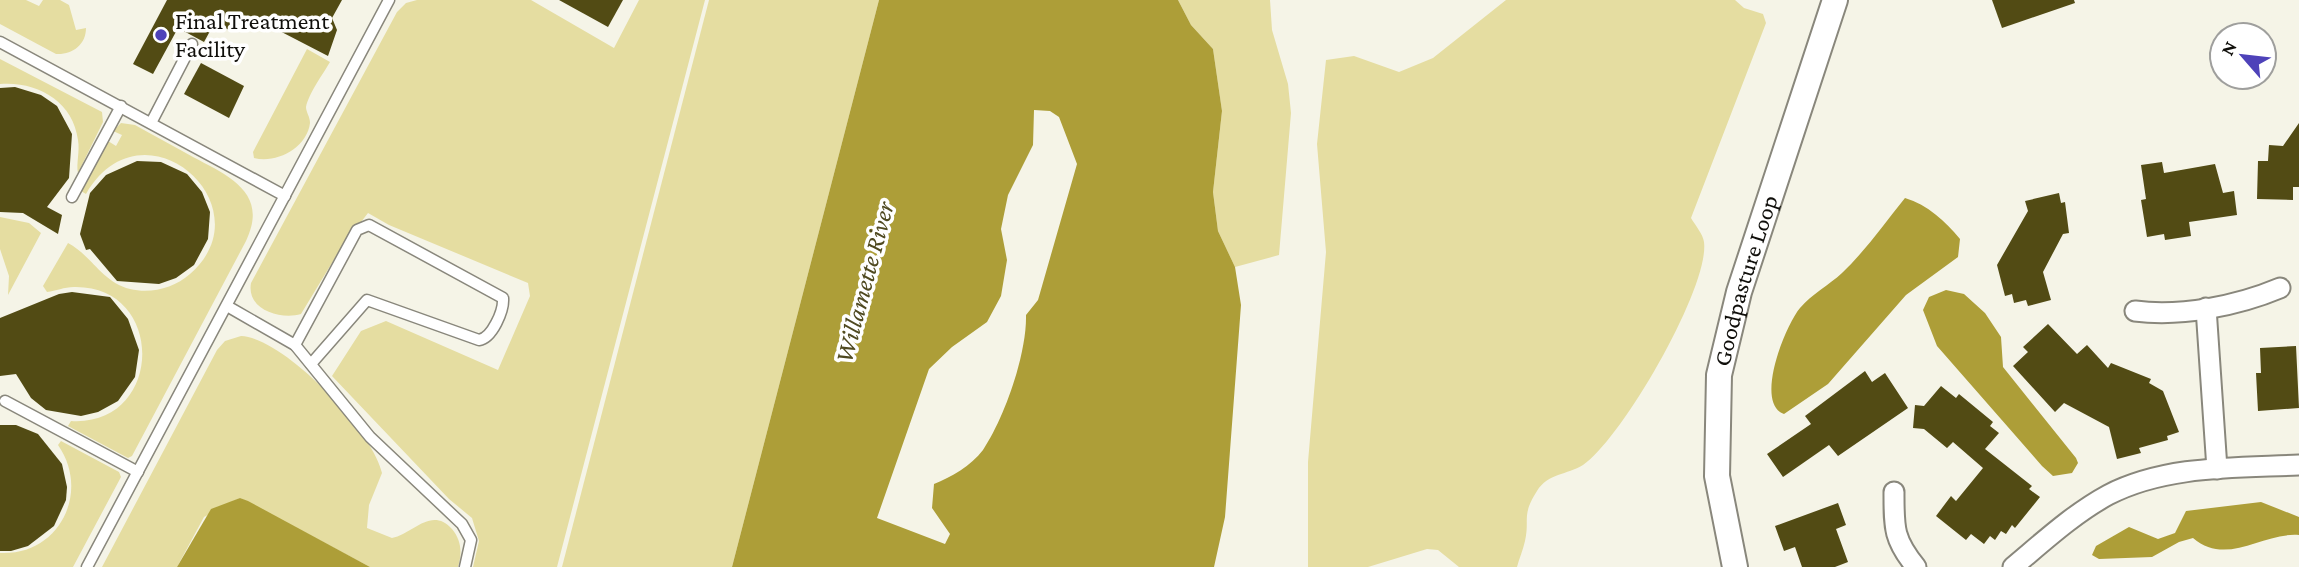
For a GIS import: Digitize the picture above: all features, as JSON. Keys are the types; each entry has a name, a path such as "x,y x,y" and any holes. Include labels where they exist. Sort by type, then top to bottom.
{"street":[{"name":"Goodpasture Loop","path":"1735,567 1717,475 1719,375 1739,292 1835,0"},
{"path":"2135,311 2156,313 2206,308 2260,296 2280,288"},
{"path":"2206,308 2217,469"},
{"path":"2013,567 2070,520 2109,495 2168,475 2217,469 2299,465"},
{"path":"1894,492 1897,541 1916,567"}],"lane":[{"path":"87,567 389,0"},
{"path":"0,42 285,196"},
{"path":"152,123 192,44"},
{"path":"72,197 121,106"},
{"path":"295,345 357,230 362,226 380,232 503,298 504,304 490,334 479,340 367,300 311,364"},
{"path":"227,306 295,345 370,437 468,532 471,540 466,567"},
{"path":"5,401 138,472"}],"shaded area":[{"path":"0,0 26,0 39,6 43,0 60,0 69,5 76,30 86,28 84,39 73,51 56,54 0,24"},
{"path":"417,0 531,0 614,48 639,0 705,0 557,567 473,567 479,541 472,518 449,499 332,376 361,331 386,321 498,370 530,296 528,283 389,225 368,213 341,248 301,314 284,315 267,311 259,306 251,292 251,283 397,12 406,3"},
{"path":"709,0 879,0 732,567 562,567"},
{"path":"1178,0 1270,0 1272,30 1288,84 1291,113 1279,255 1235,267 1218,231 1213,192 1222,111 1213,49 1191,25"},
{"path":"1506,0 1735,0 1744,8 1763,14 1766,23 1691,218 1704,242 1702,263 1693,292 1660,361 1619,426 1583,465 1552,478 1537,491 1527,512 1525,541 1517,567 1459,567 1438,550 1427,549 1368,567 1308,567 1308,462 1326,252 1317,144 1326,60 1354,56 1399,72 1433,58"},
{"path":"307,49 330,62 306,107 310,123 308,132 297,147 281,156 272,159 254,158 253,152"},
{"path":"0,59 102,112 103,122 78,173 78,140 69,114 61,104 40,90 0,84"},
{"path":"121,123 135,125 220,171 242,188 249,198 252,210 252,224 246,241 132,456 128,458 68,426 71,421 102,417 124,402 137,381 142,356 138,330 126,308 104,292 74,287 47,292 43,286 68,243 120,286 146,291 170,286 190,274 210,247 215,219 206,193 189,172 165,158 137,156 110,167 86,194 81,191 108,141 116,146 122,135 113,131"},
{"path":"0,217 29,223 41,233 8,295 9,276 0,249"},
{"path":"241,336 259,341 303,370 325,390 363,435 382,473 369,505 367,528 392,538 422,523 437,520 444,523 452,529 459,543 458,567 370,567 240,498 204,517 177,567 102,567 217,350 225,341"},
{"path":"61,441 119,472 121,477 73,567 0,567 0,553 21,551 39,544 53,533 64,518 70,501 71,482 67,463 58,445"}],"water":[{"name":"Willamette River","path":"879,0 1178,0 1191,25 1213,49 1222,111 1213,192 1218,231 1235,267 1241,305 1225,517 1214,567 732,567","holes":["1034,110 1050,111 1059,117 1077,164 1038,300 1026,315 1019,366 1007,403 978,456 960,470 934,484 932,508 950,534 945,544 877,518 929,369 952,347 987,322 1001,296 1007,260 1001,229 1008,195 1033,145"]},
{"path":"1905,198 1929,209 1954,232 1960,239 1958,257 1906,295 1828,384 1784,414 1775,407 1772,380 1780,347 1794,317 1805,303 1851,264"},
{"path":"1946,290 1964,294 1985,313 2001,337 2003,367 2076,458 2078,463 2072,473 2053,476 2042,466 1937,346 1923,310 1929,297"},
{"path":"240,498 370,567 177,567 211,509"},
{"path":"2261,502 2299,517 2299,535 2285,535 2232,549 2206,546 2193,538 2179,542 2152,557 2099,559 2092,555 2096,546 2129,527 2158,539 2175,533 2186,511"}],"building":[{"path":"167,0 342,0 332,18 337,30 328,56 270,26 267,31 237,15 229,30 215,22 204,42 178,28 153,74 133,64"},
{"path":"559,0 623,0 608,27"},
{"path":"1992,0 2074,0 2075,3 2002,28"},
{"path":"201,63 244,86 229,118 184,94"},
{"path":"15,87 41,95 57,106 72,134 69,178 47,207 62,215 58,234 23,213 0,212 0,88"},
{"path":"2299,123 2299,187 2293,187 2293,200 2257,199 2258,161 2268,161 2269,145 2283,146"},
{"path":"137,161 161,162 187,174 202,192 210,212 208,239 194,265 176,278 159,284 117,281 90,249 86,250 80,234 90,193 106,175"},
{"path":"2162,162 2164,173 2215,164 2223,193 2234,191 2237,215 2189,222 2191,236 2165,240 2164,234 2147,237 2141,200 2146,199 2141,165"},
{"path":"2059,193 2061,203 2065,202 2069,233 2063,234 2043,272 2051,300 2028,306 2026,300 2014,303 2012,294 2005,296 1997,265 2028,211 2025,201"},
{"path":"72,292 110,297 128,319 139,350 135,377 118,401 98,412 81,416 46,410 31,398 16,374 0,376 0,318 59,294"},
{"path":"2048,324 2077,354 2087,345 2108,368 2111,363 2151,379 2149,383 2163,391 2179,432 2167,436 2168,440 2139,448 2141,453 2117,459 2109,427 2064,403 2055,412 2013,366 2028,352 2023,347"},
{"path":"2296,346 2299,408 2258,411 2256,373 2261,373 2260,348"},
{"path":"1865,371 1872,382 1885,373 1908,408 1838,456 1829,445 1783,477 1767,454 1811,424 1805,416"},
{"path":"1941,386 1956,398 1959,394 1993,422 1990,426 1999,433 1985,449 2032,486 2029,489 2040,497 2015,528 2012,525 2006,534 2001,531 1995,540 1990,536 1984,544 1971,534 1966,540 1936,516 1951,496 1956,501 1983,468 1953,442 1947,448 1924,429 1913,428 1915,405 1924,406"},
{"path":"0,425 16,425 38,434 62,464 67,487 66,500 54,526 28,546 11,551 0,551"},
{"path":"1838,503 1846,525 1836,529 1848,562 1835,567 1802,567 1795,547 1784,551 1775,526"}],"place":[{"name":"Final Treatment Facility","path":"161,35"}]}
